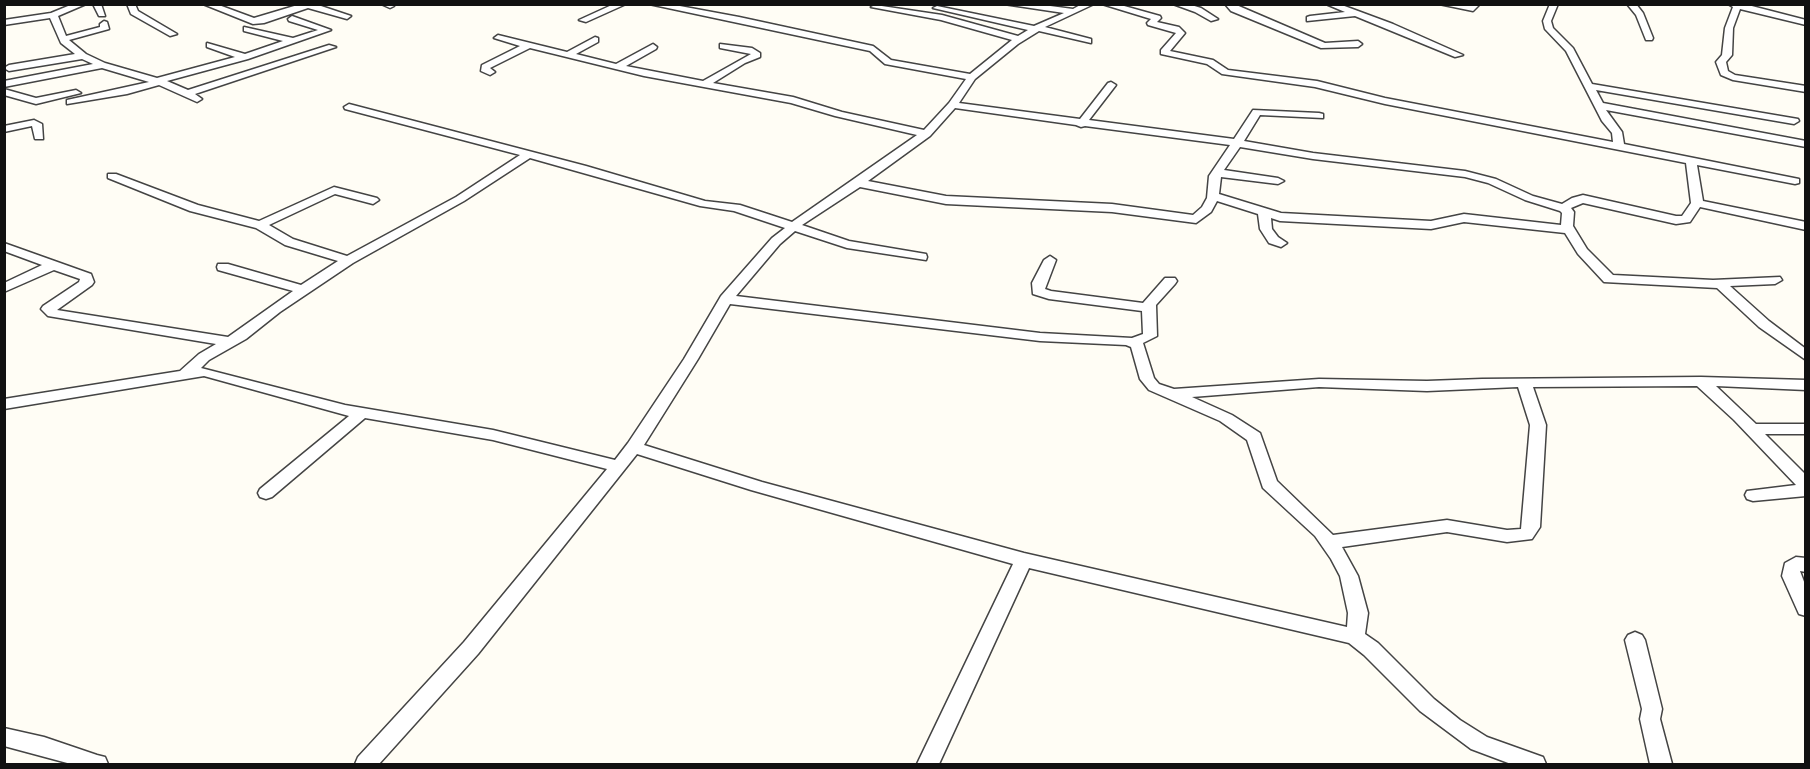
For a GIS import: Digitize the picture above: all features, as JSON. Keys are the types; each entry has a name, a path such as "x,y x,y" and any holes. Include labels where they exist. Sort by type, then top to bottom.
{"street":[{"path":"4,32 8,23 53,15 82,4"},
{"path":"97,4 102,14"},
{"path":"131,4 134,12 173,34"},
{"path":"207,4 255,21 307,5 347,15"},
{"path":"583,20 622,4"},
{"path":"652,4 740,20 873,50 888,62 972,77"},
{"path":"915,4 1088,40"},
{"path":"1008,4 1075,11"},
{"path":"371,763 471,648 634,447 691,359 726,299 776,241 792,227 926,134 953,105 972,77 1019,39 1035,29 1090,4"},
{"path":"1106,4 1155,16 1157,18 1151,23 1176,29 1181,33 1164,52 1210,62 1225,72 1317,84 1385,101 1795,181"},
{"path":"1178,4 1198,10 1214,19"},
{"path":"1229,4 1240,12 1324,46 1358,44"},
{"path":"1330,4 1458,55"},
{"path":"1443,4 1473,9 1476,4"},
{"path":"1631,4 1640,15 1649,38"},
{"path":"1768,13 1782,4"},
{"path":"1551,5 1547,21 1549,29 1570,50 1607,121 1617,132 1618,147"},
{"path":"1806,23 1734,5 1729,28 1727,56 1721,62 1724,73 1733,77 1806,90"},
{"path":"874,7 942,18 1019,39"},
{"path":"1310,19 1358,14"},
{"path":"53,15 63,39 83,56 102,65 158,81 197,99"},
{"path":"4,92 32,100 127,91 245,57 327,30 292,19"},
{"path":"63,39 105,29 104,24"},
{"path":"247,29 292,41"},
{"path":"498,38 566,56 805,103 840,114 926,134"},
{"path":"566,56 595,40"},
{"path":"210,45 245,57"},
{"path":"490,72 484,69 485,67 526,46"},
{"path":"704,84 741,61 757,55 752,51 723,46"},
{"path":"186,94 332,47"},
{"path":"619,66 653,47"},
{"path":"9,68 83,56"},
{"path":"4,84 102,65"},
{"path":"1081,124 1111,85"},
{"path":"1589,86 1794,121"},
{"path":"953,105 1480,177 1529,198 1564,208 1568,212 1567,226 1582,251 1609,279 1718,282 1775,280"},
{"path":"1601,106 1806,144"},
{"path":"349,107 704,204 736,208 867,249 921,257"},
{"path":"858,183 946,201 1112,208 1190,219 1199,218 1207,209 1213,196 1218,173 1257,112 1319,116"},
{"path":"4,129 34,123 37,124 39,137"},
{"path":"186,374 204,357 241,336 348,260 460,199 527,155"},
{"path":"1564,208 1576,200 1583,199 1681,220 1690,216 1697,203 1691,162"},
{"path":"1218,173 1278,181"},
{"path":"112,176 194,208 260,225 290,242 348,260"},
{"path":"260,225 334,190 373,200"},
{"path":"1213,196 1280,217 1431,225 1464,218 1570,230"},
{"path":"1697,203 1806,226"},
{"path":"1264,213 1266,230 1273,240 1281,243"},
{"path":"4,247 51,266 84,275 88,279 84,285 48,309 53,313 230,342"},
{"path":"1050,260 1039,283 1038,291 1049,296 1149,308"},
{"path":"4,288 51,266"},
{"path":"224,267 303,290"},
{"path":"726,299 1040,337 1134,342 1150,336 1149,308 1153,299 1170,280"},
{"path":"1718,282 1764,324 1806,356"},
{"path":"1134,342 1137,345 1147,379 1154,387 1226,418 1254,437 1269,484 1329,542 1349,576 1358,613 1355,637"},
{"path":"4,404 204,372 362,413 493,435 619,466"},
{"path":"1172,394 1319,384 1427,386 1482,383 1701,381 1806,385"},
{"path":"1701,381 1751,429 1806,488"},
{"path":"1329,542 1447,526 1508,536 1526,535 1531,527 1538,425 1524,383"},
{"path":"266,493 362,413"},
{"path":"1751,429 1806,429"},
{"path":"634,447 757,486 1024,560 1270,615 1355,637 1371,649 1426,705 1453,726 1479,743 1535,765"},
{"path":"1753,495 1806,488"},
{"path":"928,765 1024,560"},
{"path":"1806,565 1796,564 1791,568 1791,576 1806,609"},
{"path":"1635,640 1652,709 1650,719 1660,765"},
{"path":"4,737 44,746 97,765"}]}
